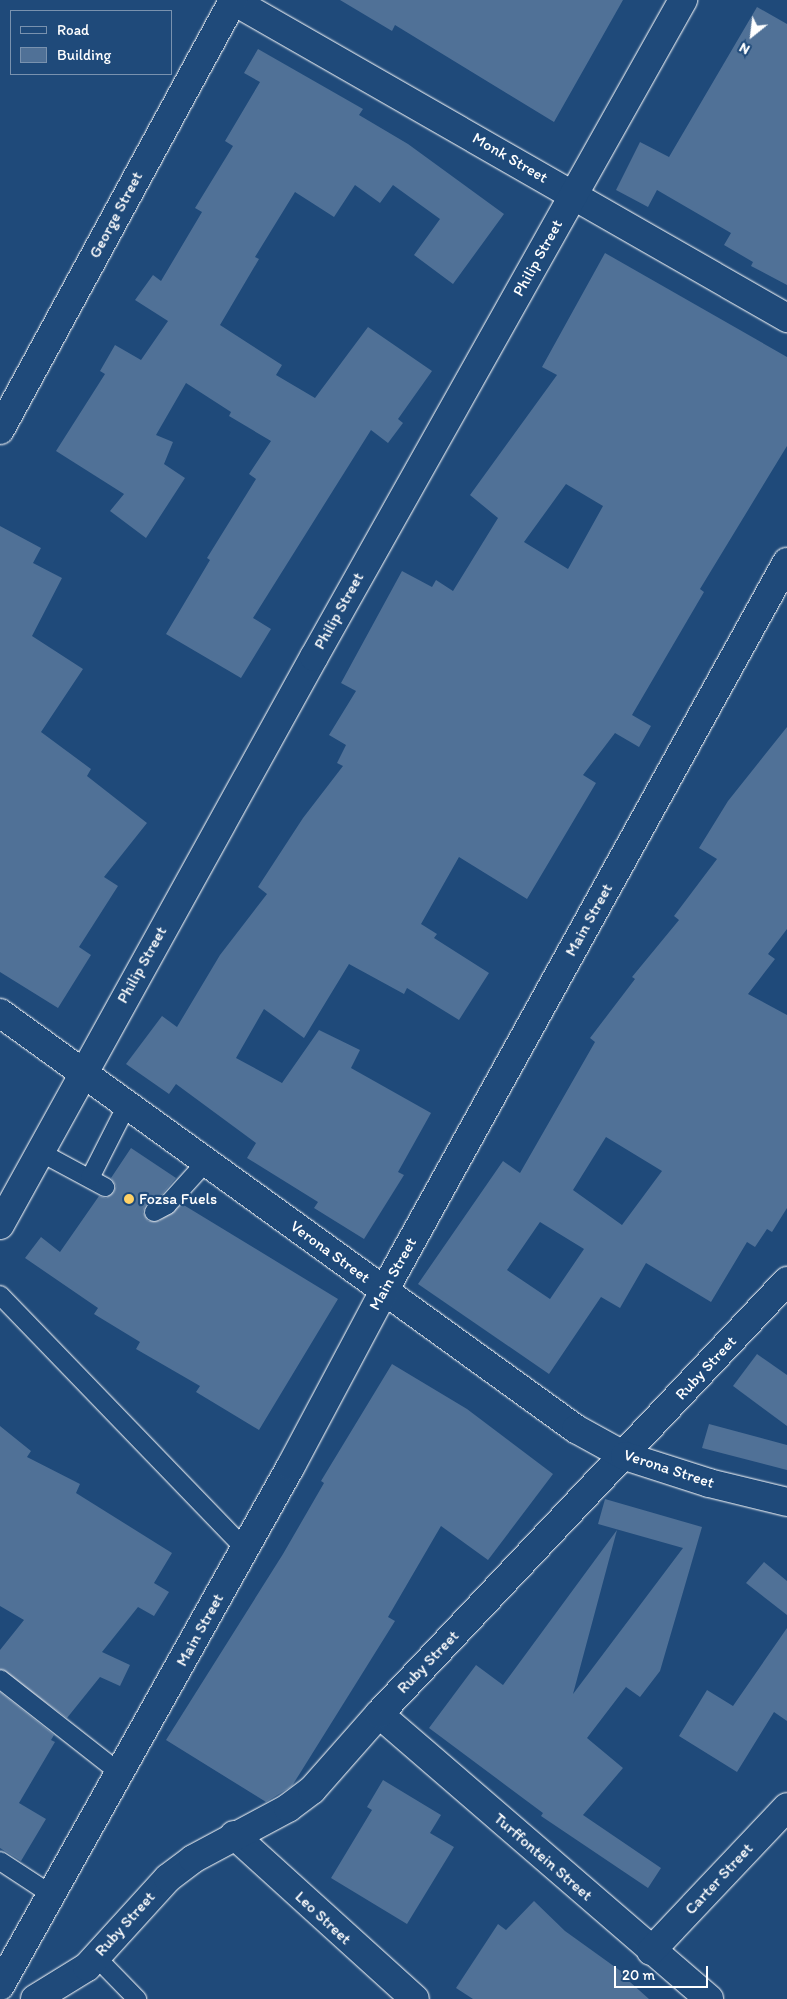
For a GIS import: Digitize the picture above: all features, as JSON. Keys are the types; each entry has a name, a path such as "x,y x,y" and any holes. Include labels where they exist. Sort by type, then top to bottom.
{"street":[{"name":"Monk Street","path":"232,0 574,194 787,318"},
{"name":"George Street","path":"0,430 232,0"},
{"name":"Philip Street","path":"0,1224 82,1073 682,0"},
{"name":"Main Street","path":"0,1986 245,1550 384,1291 787,562"},
{"name":"Verona Street","path":"0,1013 576,1429 625,1456 709,1483 787,1502"},
{"name":"Ruby Street","path":"35,1999 91,1962 168,1878 234,1835 288,1808 312,1790 379,1714 625,1456 787,1281"},
{"name":"Turffontein Street","path":"379,1714 709,1999"},
{"name":"Carter Street","path":"652,1951 787,1807"},
{"name":"Leo Street","path":"234,1835 415,1999"},
{"path":"64,1999 91,1962"}],"lane":[{"path":"90,1178 127,1106"},
{"path":"40,1152 105,1187"},
{"path":"154,1212 167,1205 206,1162"},
{"path":"0,1295 245,1550"},
{"path":"0,1679 120,1772"},
{"path":"0,1860 52,1895"},
{"path":"91,1962 137,1999"}],"building":[{"path":"340,0 623,0 554,122 395,25 392,31"},
{"path":"757,7 787,24 787,285 751,266 753,262 724,245 731,233 657,190 648,207 616,190 640,142 669,157"},
{"path":"258,49 363,109 359,115 408,144 504,214 453,284 414,255 440,219 393,185 380,203 355,185 334,217 295,192 255,257 259,259 220,325 282,365 276,375 315,398 368,327 432,371 398,419 403,423 388,443 371,430 253,618 271,629 241,678 166,634 210,560 207,558 256,479 249,474 271,441 229,416 231,412 186,383 156,435 173,442 164,464 185,478 146,538 110,511 124,494 56,451 105,374 100,371 115,345 141,360 168,321 135,300 153,275 161,281 202,212 195,208 233,146 225,141 260,82 244,73"},
{"path":"605,253 787,357 787,446 700,589 704,592 632,715 651,726 639,747 615,733 583,775 596,783 527,899 459,857 421,924 437,934 434,938 489,973 459,1020 407,988 404,994 349,964 304,1038 264,1009 236,1058 282,1083 319,1030 360,1050 351,1068 431,1113 398,1172 404,1175 364,1239 314,1208 318,1202 247,1158 256,1143 176,1084 169,1094 126,1064 162,1016 177,1027 220,955 267,894 258,887 303,818 343,766 337,763 346,745 329,735 356,691 341,683 402,571 432,587 436,580 453,591 498,518 470,495 557,375 542,367","holes":["566,484 603,506 568,569 524,542"]},
{"path":"0,526 41,548 33,563 62,578 32,636 83,669 41,732 91,769 87,776 147,823 104,877 118,886 79,947 91,955 58,1008 0,972"},
{"path":"787,727 787,929 768,954 775,959 748,994 787,1015 787,1208 772,1232 767,1229 755,1247 747,1242 711,1302 646,1263 620,1308 601,1297 549,1374 418,1284 503,1161 520,1173 595,1042 590,1038 635,979 632,977 679,920 674,916 717,859 699,848 728,801","holes":["606,1137 662,1171 622,1225 573,1190","540,1222 584,1249 550,1299 507,1270"]},
{"path":"131,1148 176,1178 160,1197 145,1206 143,1212 148,1221 159,1221 182,1204 338,1299 259,1430 196,1392 200,1386 136,1349 140,1342 94,1314 98,1308 25,1258 41,1237 60,1252 99,1196 106,1198 114,1192 116,1186 111,1178"},
{"path":"757,1354 787,1375 787,1426 733,1386"},
{"path":"392,1364 467,1409 553,1474 488,1560 441,1526 388,1617 395,1621 292,1786 266,1802 166,1740 283,1554 324,1483 321,1481"},
{"path":"709,1424 787,1445 787,1470 702,1448"},
{"path":"0,1426 31,1451 27,1457 80,1484 76,1493 172,1553 154,1583 169,1592 154,1616 138,1607 102,1652 130,1665 120,1686 100,1677 67,1718 0,1669 0,1650 24,1620 0,1606"},
{"path":"605,1499 702,1527 660,1671 640,1697 626,1687 587,1738 623,1768 583,1815 661,1868 648,1888 541,1816 543,1813 429,1728 476,1665 503,1685 617,1530 573,1694 683,1548 598,1524"},
{"path":"764,1562 787,1581 787,1615 746,1583"},
{"path":"787,1628 787,1721 774,1712 737,1772 679,1736 707,1690 733,1706"},
{"path":"0,1692 54,1735 51,1740 55,1742 19,1803 46,1819 21,1861 0,1848"},
{"path":"383,1780 441,1815 430,1833 454,1847 407,1924 331,1878 372,1810 367,1807"},
{"path":"534,1901 565,1931 622,1972 621,1974 649,1999 473,1999 456,1988 498,1924 506,1930"}],"place":[{"name":"Fozsa Fuels","path":"129,1199"}]}
